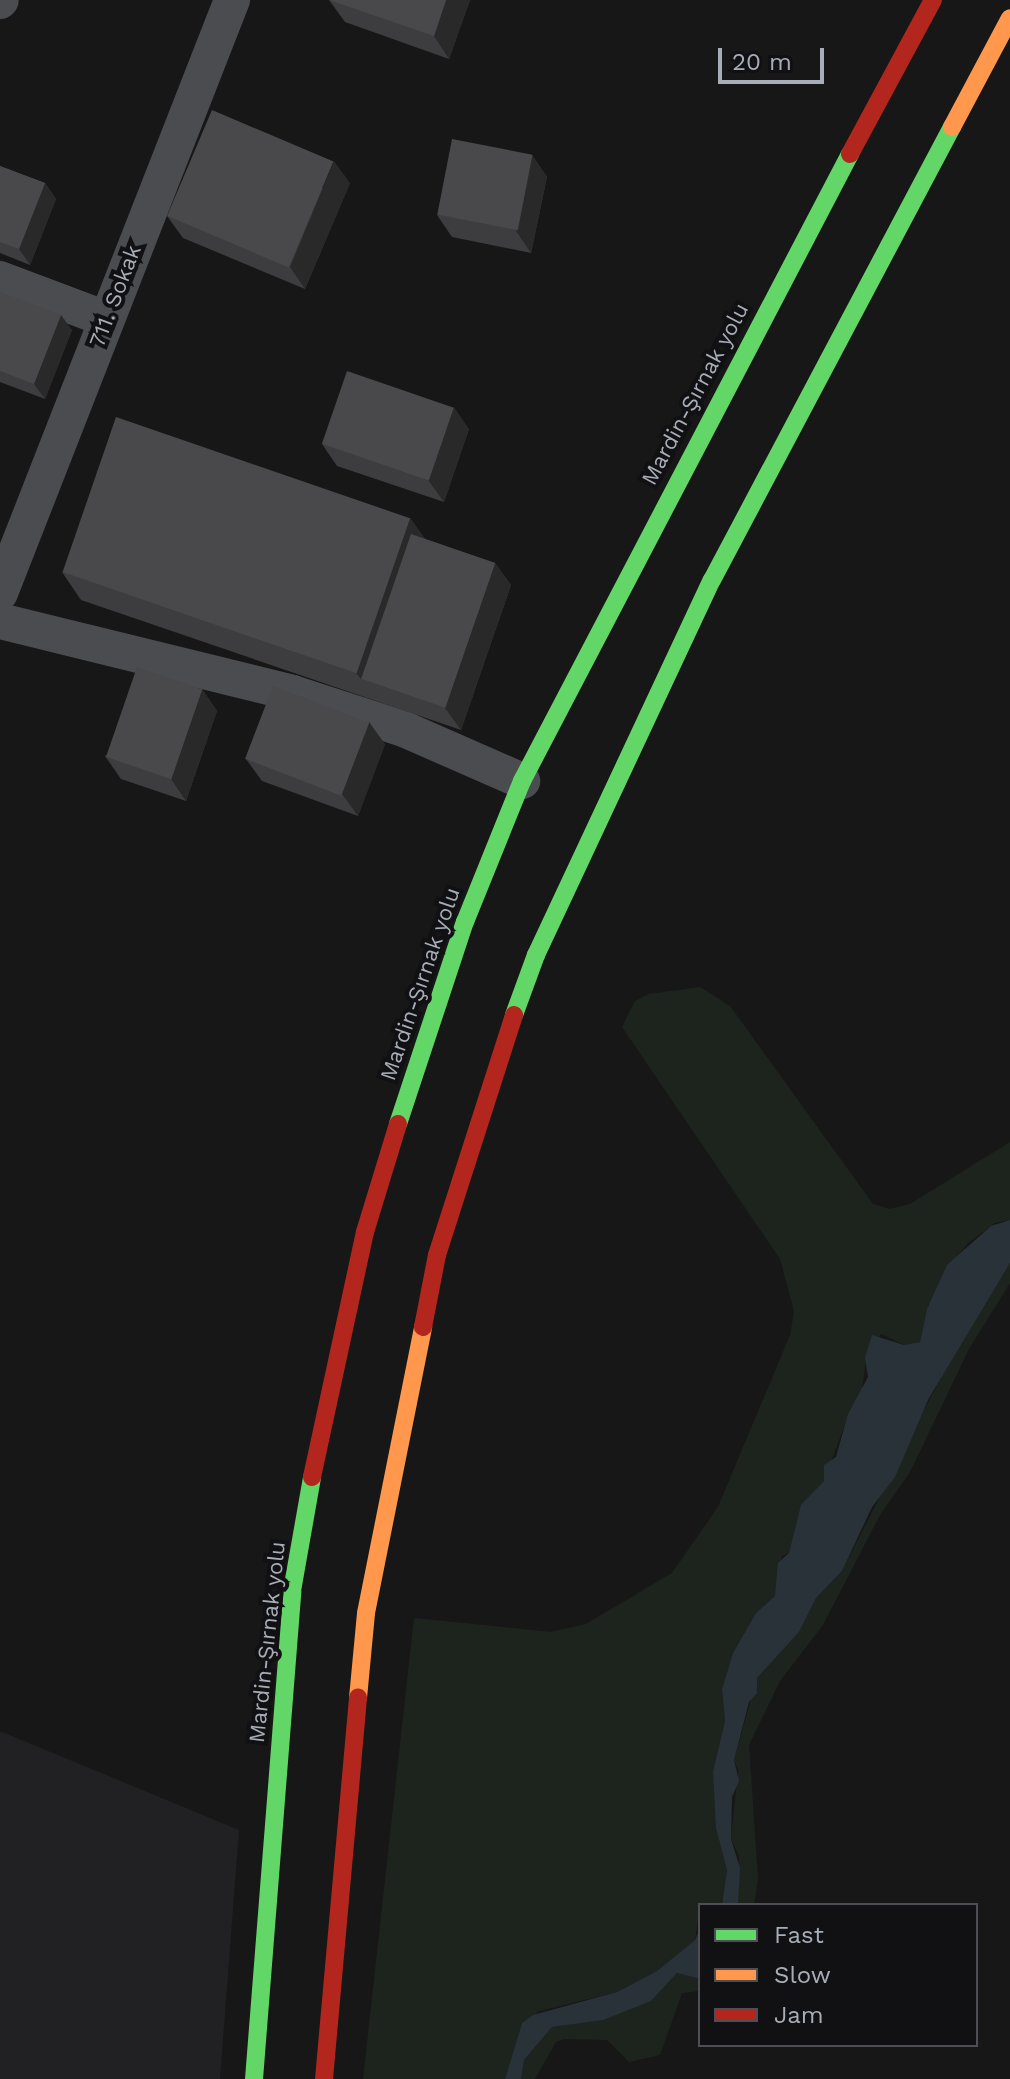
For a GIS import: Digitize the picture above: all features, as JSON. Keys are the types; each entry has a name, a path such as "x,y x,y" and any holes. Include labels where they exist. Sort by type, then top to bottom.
{"highway":[{"name":"Mardin-Şırnak yolu","path":"254,2079 292,1591 324,1410 365,1232 410,1083 465,922 522,781 644,540 933,0"},
{"path":"324,2079 366,1613 437,1255 481,1105 536,955 712,580 1010,18"}],"street":[{"name":"711. Sokak","path":"0,593 232,0"},
{"path":"0,279 106,319"},
{"path":"0,621 293,693 406,730 522,781"}],"shaded area":[{"path":"700,987 730,1006 873,1204 889,1209 910,1204 1010,1142 1010,1220 995,1223 968,1243 947,1269 927,1309 920,1342 904,1345 881,1334 867,1354 861,1396 851,1408 824,1481 802,1509 789,1553 782,1556 775,1596 756,1613 733,1653 722,1689 725,1721 713,1770 718,1834 727,1870 722,1903 698,1903 695,1940 657,1971 617,1992 540,2011 522,2023 505,2079 363,2079 414,1618 551,1632 586,1624 672,1573 718,1507 790,1335 794,1311 780,1259 622,1027 635,1001 649,994"},
{"path":"1010,1220 1010,1263 929,1398 895,1477 872,1507 842,1571 816,1598 799,1632 757,1678 757,1693 749,1702 734,1760 739,1781 732,1797 731,1839 740,1868 738,1903 722,1903 727,1870 716,1828 713,1771 725,1721 722,1689 733,1653 756,1613 775,1596 778,1563 789,1553 801,1505 824,1481 824,1465 836,1457 848,1414 868,1377 865,1358 872,1335 904,1345 920,1342 927,1309 947,1265 991,1226"},
{"path":"1010,1263 1010,1283 969,1349 910,1472 880,1515 823,1625 780,1681 749,1745 758,1879 754,1903 738,1903 739,1856 731,1839 738,1770 734,1760 757,1678 799,1632 816,1598 842,1571 958,1344"},
{"path":"0,1731 239,1830 220,2079 0,2079"},
{"path":"698,1933 698,1978 677,1973 651,2001 603,2020 552,2027 524,2060 521,2079 505,2079 522,2023 533,2015 617,1992 657,1971 695,1940"},
{"path":"677,1973 698,1978 698,1991 682,1993 660,2055 629,2062 607,2040 564,2039 556,2042 535,2079 521,2079 524,2060 552,2027 593,2021 651,2001"}],"building":[{"path":"329,0 446,0 434,36"},
{"path":"212,110 334,162 289,267 167,216"},
{"path":"452,139 532,155 518,230 437,215"},
{"path":"0,166 45,183 19,249 0,242"},
{"path":"0,292 61,315 34,384 0,371"},
{"path":"347,371 454,408 429,481 322,444"},
{"path":"116,417 410,518 357,673 63,572"},
{"path":"411,534 495,563 445,708 361,679"},
{"path":"137,667 202,689 171,779 106,757"},
{"path":"273,686 369,723 341,796 245,759"}],"traffic: fast":[{"path":"514,1015 536,955 712,580 952,127"},
{"path":"398,1124 465,922 522,781 850,154"},
{"path":"254,2079 292,1591 312,1477"}],"traffic: slow":[{"path":"952,127 1010,18"},
{"path":"358,1698 366,1613 423,1327"}],"traffic: jam":[{"path":"850,154 933,0"},
{"path":"423,1327 437,1255 514,1015"},
{"path":"312,1477 365,1232 398,1124"},
{"path":"324,2079 358,1698"}]}
